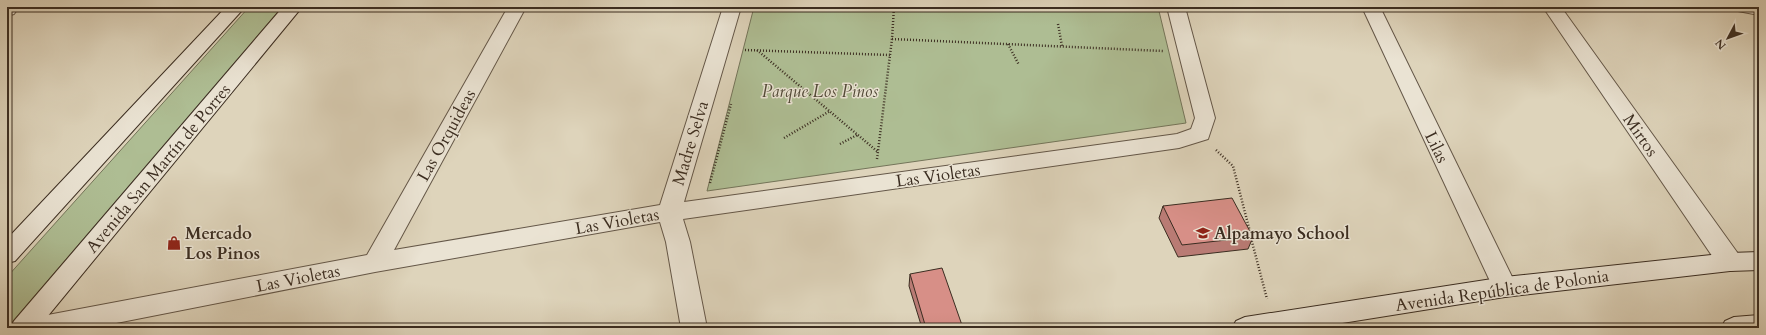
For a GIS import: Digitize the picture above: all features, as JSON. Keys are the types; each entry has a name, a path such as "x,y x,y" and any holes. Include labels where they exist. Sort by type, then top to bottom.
{"street":[{"path":"7,10 10,7"},
{"path":"7,254 236,7"},
{"name":"Avenida San Martín de Porres","path":"23,328 293,7"},
{"name":"Las Orquideas","path":"375,264 517,7"},
{"name":"Madre Selva","path":"669,212 732,7"},
{"path":"1176,7 1205,118 1200,134"},
{"name":"Lilas","path":"1371,7 1505,287"},
{"name":"Mirtos","path":"1552,7 1730,262"},
{"path":"1744,7 1759,9"},
{"name":"Las Violetas","path":"37,328 375,264 669,212 1179,141 1200,134"},
{"path":"669,212 678,242 694,328"},
{"name":"Avenida República de Polonia","path":"1246,328 1505,287 1730,262 1759,261"},
{"path":"1734,328 1759,325"}],"path":[{"path":"876,164 892,39 894,7"},
{"path":"1058,24 1062,46"},
{"path":"892,39 1167,51"},
{"path":"743,57 747,42"},
{"path":"1008,44 1019,65"},
{"path":"745,50 890,55"},
{"path":"757,50 878,152"},
{"path":"708,188 731,103"},
{"path":"784,138 830,111"},
{"path":"840,144 857,134"},
{"path":"1200,134 1234,166 1273,323"}],"green space":[{"path":"249,7 282,7 7,328 7,277"},
{"name":"Parque Los Pinos","path":"754,7 1158,7 1186,123 707,191"}],"building":[{"name":"Alpamayo School","path":"1232,198 1253,237 1182,245 1163,206"},
{"path":"942,268 963,328 926,328 910,274"}],"place":[{"name":"Alpamayo School","path":"1203,233"},
{"name":"Mercado Los Pinos","path":"174,243"}]}
